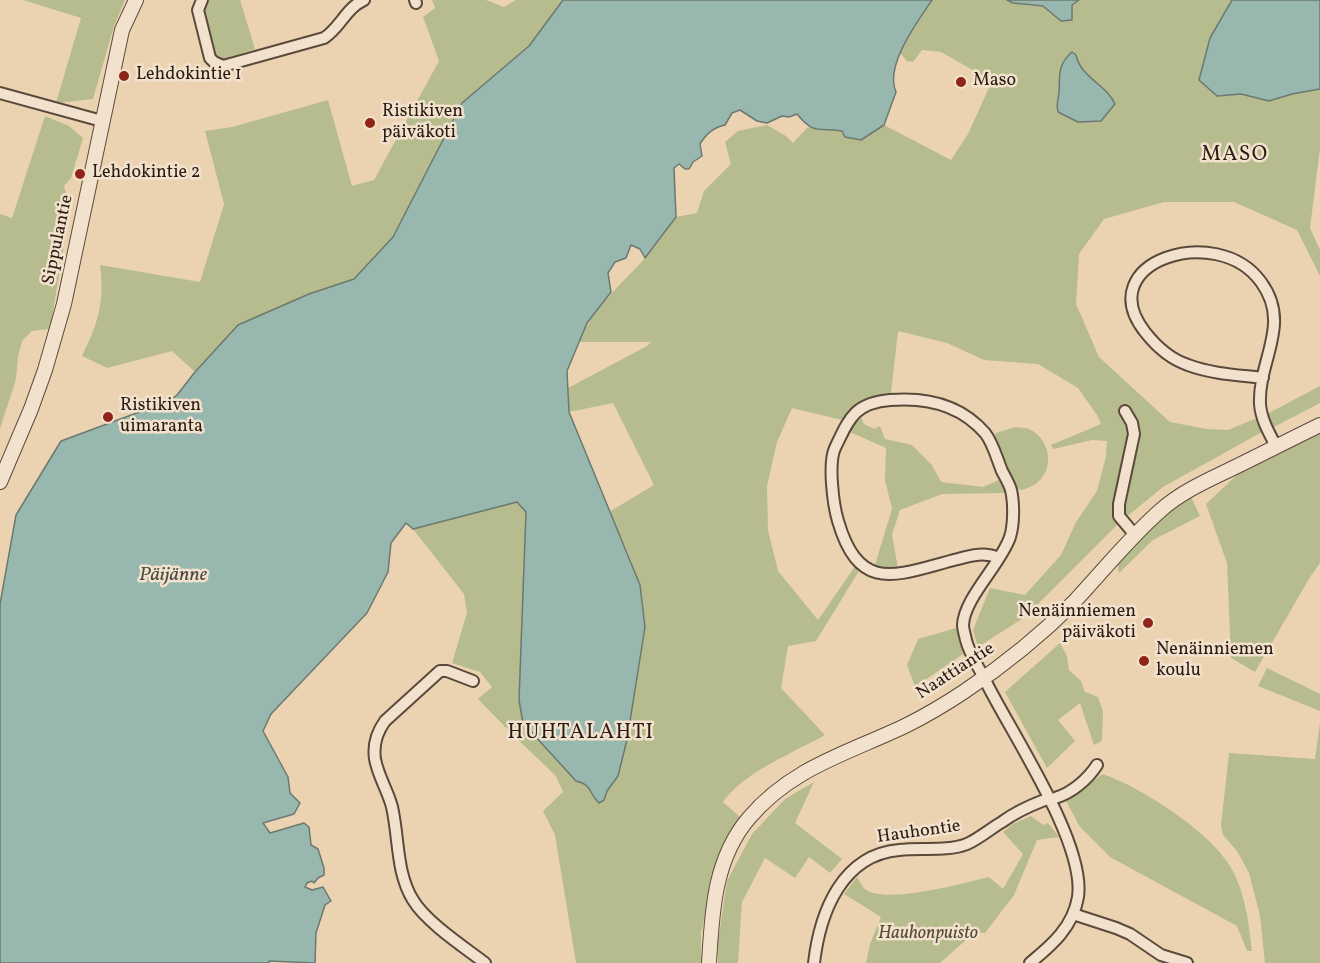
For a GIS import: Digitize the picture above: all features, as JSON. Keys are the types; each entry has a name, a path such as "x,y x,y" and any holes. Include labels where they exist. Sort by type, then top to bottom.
{"street":[{"name":"Sippulantie","path":"0,482 31,410 59,322 122,30 136,0"},
{"path":"201,0 198,9 210,58 224,66 324,38 333,32 353,6 364,0"},
{"path":"0,93 102,121"},
{"path":"1263,378 1204,370 1185,364 1167,354 1138,324 1132,303 1132,290 1141,273 1151,264 1170,255 1190,252 1212,252 1234,258 1250,269 1271,298 1275,315 1275,333 1263,378 1260,406 1264,423 1276,446"},
{"path":"999,558 976,554 905,572 879,575 858,563 843,538 833,498 833,453 845,427 856,411 880,401 923,399 948,406 969,418 986,435 1011,494 1010,537 999,558 972,602 963,624 967,644 1050,799 1074,858 1078,879 1078,897 1074,914 1054,944 1030,963"},
{"path":"1125,411 1132,423 1134,434 1119,504 1119,516 1135,535"},
{"name":"Naattiantie","path":"709,963 711,918 719,875 731,845 747,820 764,801 806,770 909,724 984,678 1038,636 1162,509 1186,491 1320,425"},
{"path":"473,681 447,671 440,672 379,729 375,739 375,759 392,805 404,880 413,901 428,918 485,963"},
{"name":"Hauhontie","path":"814,963 823,924 834,896 857,865 868,857 884,851 966,844 985,835 1003,821 1050,799 1057,798 1088,779 1097,765"},
{"path":"1074,914 1123,931 1161,955 1187,963"}],"green space":[{"path":"23,0 125,0 114,26 93,99 56,103 81,18"},
{"path":"207,0 240,0 255,49 223,59 216,57 203,11"},
{"path":"432,0 486,0 504,7 516,0 563,0 529,46 462,103 393,237 354,279 309,294 238,325 195,372 172,351 107,368 82,356 99,312 102,290 100,265 200,282 224,204 205,131 232,127 328,100 352,186 374,180 439,61 423,17 435,8"},
{"path":"932,0 1007,0 1023,5 1043,6 1064,5 1079,0 1232,0 1210,38 1217,96 1241,94 1269,101 1320,89 1320,149 1310,228 1320,250 1320,276 1297,230 1234,202 1164,202 1104,219 1079,254 1076,304 1099,357 1170,422 1207,429 1228,430 1257,418 1262,432 1163,487 1119,523 1025,617 978,647 973,630 990,588 1025,595 1061,555 1076,522 1097,491 1106,456 1107,441 1092,440 1053,449 1051,445 1101,424 1078,388 1038,364 984,360 947,343 898,331 891,393 863,401 842,420 792,408 777,442 767,486 768,530 778,571 818,620 856,565 859,571 816,641 788,646 781,688 825,735 756,772 732,791 723,802 740,817 719,856 701,933 701,963 576,963 555,835 543,811 563,792 556,776 478,699 492,687 480,672 452,663 467,613 464,594 413,529 518,502 526,512 519,700 584,783 604,799 618,776 627,740 645,627 640,585 609,512 654,485 613,403 569,412 568,388 651,342 578,342 593,316 648,255 676,217 697,213 704,191 731,164 725,142 738,131 767,125 793,143 808,127 824,131 830,129 842,131 861,140 884,125 951,160 968,134 992,81 941,52 922,50 913,62 907,61 899,52"},
{"path":"45,116 69,126 83,138 71,178 64,186 70,209 50,329 32,331 22,341 16,379 0,429 0,214 12,218"},
{"path":"1320,386 1320,403 1272,428 1265,415"},
{"path":"860,415 864,424 874,429 880,426 885,439 912,445 932,465 941,482 983,487 1001,479 1007,493 942,494 900,510 892,535 898,568 880,570 874,568 892,509 885,480 886,448 850,432"},
{"path":"1015,427 1027,428 1036,433 1048,453 1044,475 1035,484 1022,490 1015,488 994,438 996,433"},
{"path":"1320,432 1320,563 1255,672 1231,658 1227,563 1206,504 1239,473"},
{"path":"1190,495 1200,516 1153,540 1119,573 1117,563 1164,513"},
{"path":"956,628 963,654 915,687 907,665 918,639"},
{"path":"1060,643 1067,656 1069,670 1081,681 1085,692 1098,697 1103,712 1102,741 1094,745 1080,703 1058,720 1075,741 1047,768 1005,692"},
{"path":"1267,668 1320,694 1320,711 1258,686"},
{"path":"1320,723 1320,963 1265,963 1260,916 1249,873 1237,851 1223,835 1221,825 1229,753 1315,759"},
{"path":"1103,774 1136,789 1173,812 1220,852 1230,866 1243,896 1252,951 1247,951 1237,926 1110,857 1080,827 1065,799"},
{"path":"814,782 795,823 842,859 830,873 809,857 795,878 765,858 742,902 738,963 718,963 718,942 727,881 752,834 785,799"},
{"name":"Hauhonpuisto","path":"1031,816 1043,825 1048,823 1059,837 1037,840 1014,895 985,933 975,932 940,963 866,963 870,944 881,917 844,894 857,877 866,890 879,894 894,895 928,891 989,877 1003,889 1023,854 1003,832 1013,824"}],"water":[{"name":"Päijänne","path":"563,0 932,0 911,31 898,57 894,81 896,92 884,125 861,140 845,137 842,131 813,128 797,114 789,117 782,116 767,123 757,121 740,110 732,113 725,125 714,129 705,137 700,144 702,156 693,162 689,169 679,164 674,168 676,217 645,258 640,249 631,245 626,258 615,262 608,273 611,292 587,323 567,371 569,412 640,585 645,627 627,740 618,776 607,791 604,800 599,803 588,787 576,781 523,723 519,700 526,512 517,502 413,529 406,523 391,543 388,572 367,613 271,714 263,731 288,777 290,793 300,803 294,814 263,823 270,833 304,823 309,827 311,845 318,849 324,868 324,875 314,883 312,881 307,883 305,887 312,890 323,887 331,901 325,905 316,933 315,963 269,961 269,963 0,963 0,604 16,515 61,441 169,401 177,395 238,325 309,294 354,279 393,237 462,103 529,46"},
{"path":"1007,0 1079,0 1072,5 1072,20 1061,21 1043,6 1013,3"},
{"path":"1232,0 1320,0 1320,89 1269,101 1241,94 1217,96 1199,80 1210,38"},
{"path":"1072,52 1076,55 1083,70 1106,91 1115,104 1101,121 1078,122 1058,112 1060,71"}],"place":[{"name":"Lehdokintie 1","path":"124,76"},
{"name":"Maso","path":"961,82"},
{"name":"Ristikiven päiväkoti","path":"370,123"},
{"name":"Lehdokintie 2","path":"80,174"},
{"name":"Ristikiven uimaranta","path":"108,417"},
{"name":"Nenäinniemen päiväkoti","path":"1148,623"},
{"name":"Nenäinniemen koulu","path":"1144,661"}],"district":[{"name":"MASO","path":"1235,156"},
{"name":"HUHTALAHTI","path":"581,734"}]}
